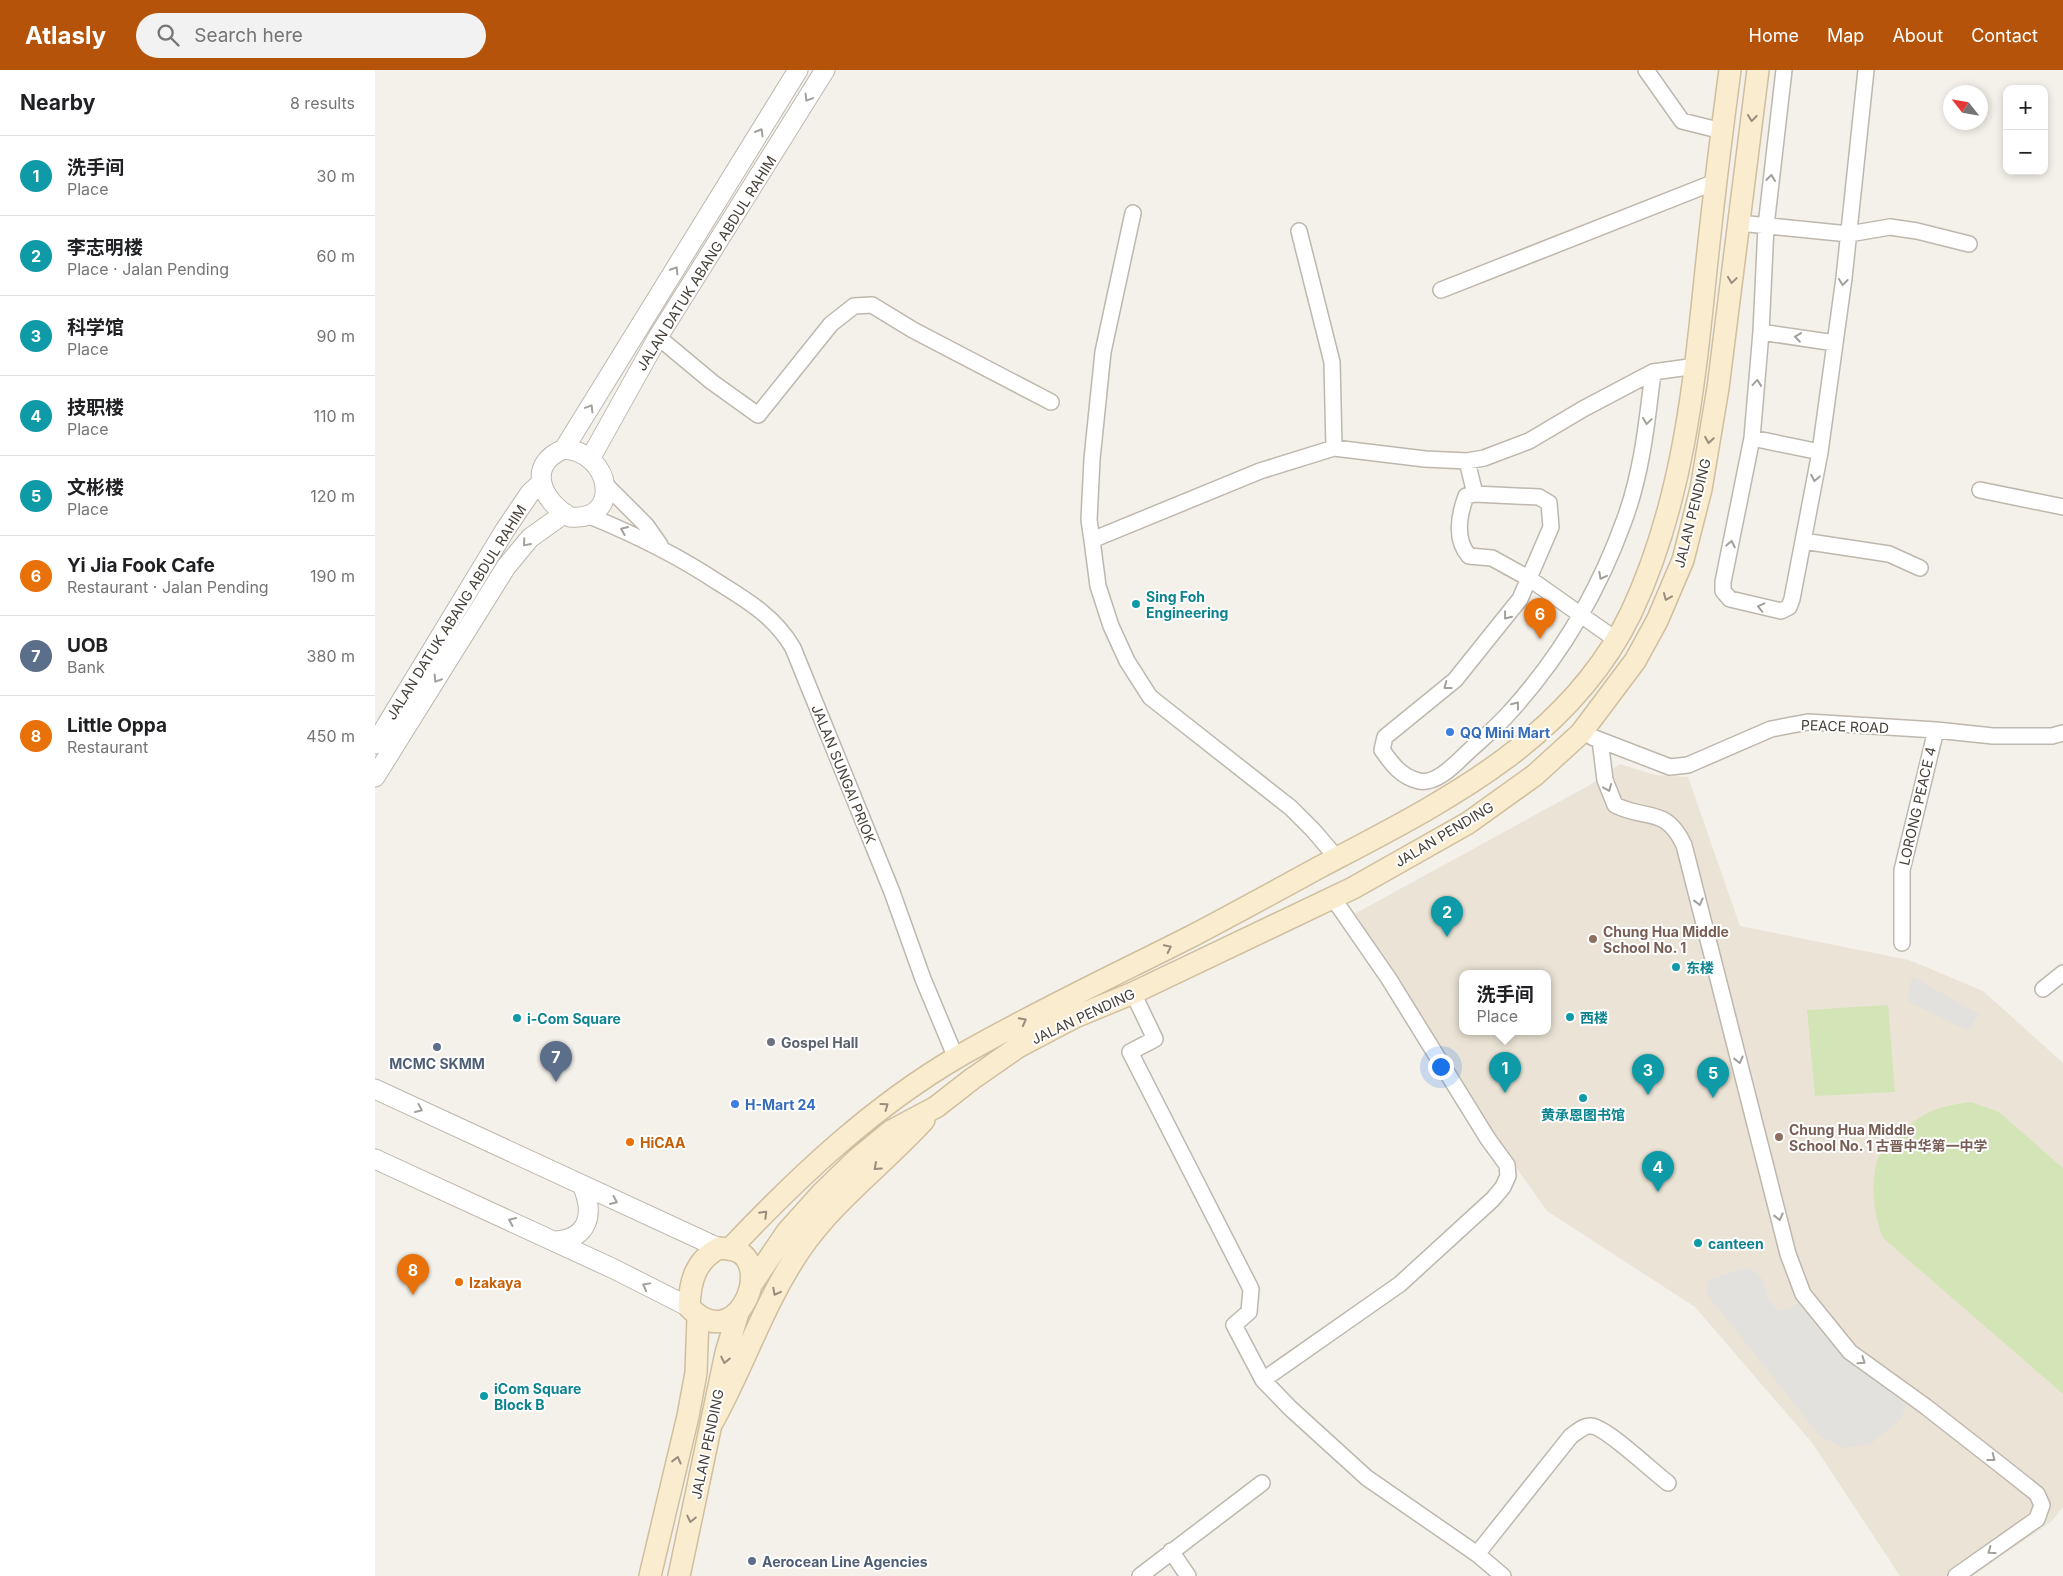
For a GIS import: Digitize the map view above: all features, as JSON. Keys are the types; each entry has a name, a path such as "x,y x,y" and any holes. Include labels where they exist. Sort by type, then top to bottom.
{"main road":[{"name":"JALAN PENDING","path":"725,1249 868,1118 956,1058 1057,1002 1193,935 1451,794 1536,736 1573,700 1601,664 1630,614 1657,549 1677,481 1696,366 1715,182 1730,70"},
{"name":"JALAN PENDING","path":"751,1285 787,1232 850,1166 891,1131 936,1107 1018,1046 1075,1017 1133,993 1333,898 1468,823 1591,737 1657,621 1683,560 1702,480 1718,388 1758,70"},
{"path":"712,1423 731,1389 751,1340 801,1249 863,1180 903,1144 936,1107"},
{"path":"725,1249 737,1251 745,1257 750,1265 751,1285 738,1313 723,1322 711,1323 694,1312 692,1278 699,1263 708,1254 725,1249"},
{"name":"JALAN PENDING","path":"650,1576 688,1416 696,1373 694,1312"},
{"name":"JALAN PENDING","path":"679,1576 726,1352 738,1313"}],"street":[{"name":"JALAN DATUK ABANG ABDUL RAHIM","path":"563,449 798,70"},
{"name":"JALAN DATUK ABANG ABDUL RAHIM","path":"590,459 658,337 825,70"},
{"path":"1646,70 1683,121 1722,131"},
{"path":"1784,70 1766,226 1761,332 1752,438 1723,592 1730,599 1781,612 1789,607 1820,452 1849,234 1866,70"},
{"path":"1441,290 1715,182"},
{"path":"1133,214 1103,352 1091,459 1089,520 1098,586 1111,626 1127,661 1150,697 1291,808 1337,858"},
{"path":"1739,223 1849,234 1890,227 1917,231 1969,244"},
{"path":"1299,231 1333,362 1334,448"},
{"path":"658,337 712,382 757,415 831,324 854,306 872,305 913,330 1051,402"},
{"path":"1761,332 1835,343"},
{"path":"1092,540 1260,471 1334,448 1425,459 1467,460 1495,455 1529,441 1583,409 1653,372 1696,366"},
{"path":"1615,639 1580,615 1530,579 1492,558 1469,556 1462,548 1459,525 1461,510 1466,496 1475,494 1539,496 1549,503 1551,527 1530,579 1521,599 1455,680 1385,737 1382,750 1398,772 1419,781 1431,780 1453,766 1510,712 1557,652 1580,615 1605,569 1625,519 1643,450 1653,372"},
{"path":"1752,438 1820,452"},
{"path":"563,449 580,452 590,459 601,472 606,485 607,495 603,502 587,515 578,517 565,514 553,504 544,492 540,475 545,465 556,452 563,449"},
{"path":"1467,460 1475,494"},
{"name":"JALAN DATUK ABANG ABDUL RAHIM","path":"375,744 505,530 530,493 541,483"},
{"path":"606,485 646,525 661,547"},
{"path":"1980,490 2063,507"},
{"name":"JALAN DATUK ABANG ABDUL RAHIM","path":"375,777 506,567 531,538 565,514"},
{"name":"JALAN SUNGAI PRIOK","path":"587,515 661,547 757,606 778,626 788,640 892,892 923,979 956,1058"},
{"path":"1803,541 1889,554 1920,568"},
{"name":"PEACE ROAD","path":"1591,737 1670,767 1688,765 1771,728 1808,722 1935,730 1993,736 2052,736 2063,733"},
{"name":"LORONG PEACE 4","path":"1902,943 1902,870 1935,730"},
{"path":"1591,737 1615,804 1627,811 1661,817 1677,830 1684,845 1787,1254 1798,1284 1823,1320 1850,1352 1925,1406 2037,1494 2041,1505 2037,1518 1956,1576"},
{"path":"1442,773 1451,794"},
{"path":"1263,1380 1400,1284 1493,1199 1503,1188 1508,1176 1507,1165 1488,1139 1389,979 1333,898"},
{"path":"2043,989 2063,973"},
{"path":"1133,993 1155,1038 1130,1052 1251,1289 1249,1312 1234,1325 1263,1380 1367,1478 1477,1554 1503,1576"},
{"path":"375,1089 583,1186 725,1249"},
{"path":"375,1159 556,1241 694,1312"},
{"path":"556,1241 569,1240 578,1235 588,1222 589,1200 583,1186"},
{"path":"1477,1554 1571,1436 1580,1429 1590,1425 1604,1429 1668,1483"},
{"path":"1140,1576 1262,1483"},
{"path":"1171,1551 1188,1576"}],"shaded area":[{"name":"Chung Hua Middle School No. 1 古晋中华第一中学","path":"1620,764 1655,775 1688,777 1740,926 1909,960 1983,991 2063,1063 2063,1507 2051,1522 1972,1576 1900,1576 1813,1444 1695,1307 1547,1211 1430,1046 1347,918 1588,786"},
{"path":"1912,976 1979,1014 1968,1031 1907,1001"},
{"path":"1749,1267 1762,1278 1768,1298 1777,1310 1789,1309 1799,1302 1821,1333 1848,1358 1906,1405 1901,1419 1871,1444 1843,1448 1821,1437 1706,1293 1708,1280"}],"green space":[{"path":"1888,1005 1895,1092 1815,1096 1807,1010"},
{"path":"1971,1102 1999,1112 2063,1168 2063,1394 1883,1238 1875,1208 1873,1188 1880,1154 1900,1133 1917,1119 1935,1110"}],"place":[{"name":"Sing Foh Engineering","path":"1136,604"},
{"name":"Yi Jia Fook Cafe","path":"1540,639"},
{"name":"QQ Mini Mart","path":"1450,732"},
{"name":"李志明楼","path":"1447,937"},
{"name":"Chung Hua Middle School No. 1","path":"1593,939"},
{"name":"东楼","path":"1676,967"},
{"name":"西楼","path":"1570,1017"},
{"name":"i-Com Square","path":"517,1018"},
{"name":"Gospel Hall","path":"771,1042"},
{"name":"MCMC SKMM","path":"437,1047"},
{"name":"UOB","path":"556,1082"},
{"name":"洗手间","path":"1505,1093"},
{"name":"科学馆","path":"1648,1095"},
{"name":"黄承恩图书馆","path":"1583,1098"},
{"name":"文彬楼","path":"1713,1098"},
{"name":"H-Mart 24","path":"735,1104"},
{"name":"Chung Hua Middle School No. 1 古晋中华第一中学","path":"1779,1137"},
{"name":"HiCAA","path":"630,1142"},
{"name":"技职楼","path":"1658,1192"},
{"name":"canteen","path":"1698,1243"},
{"name":"Izakaya","path":"459,1282"},
{"name":"Little Oppa","path":"413,1295"},
{"name":"iCom Square Block B","path":"484,1396"},
{"name":"Aerocean Line Agencies","path":"752,1561"}]}
